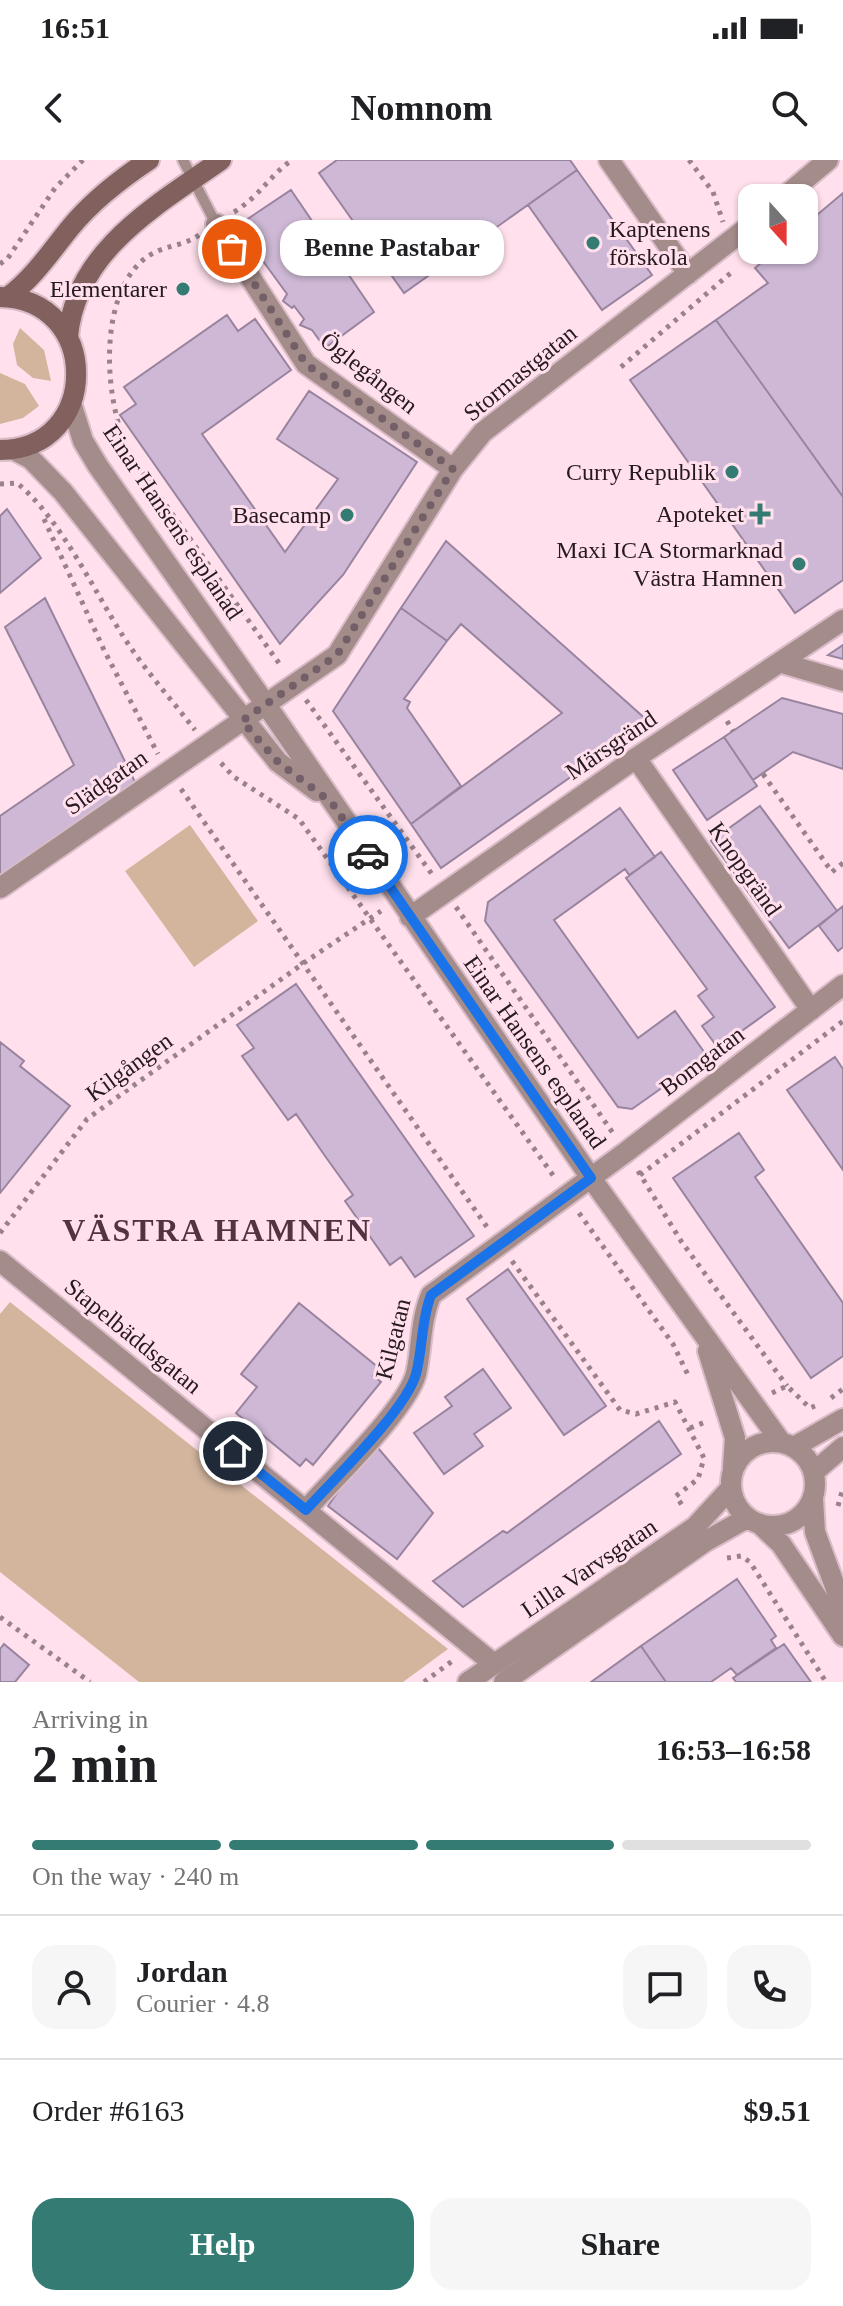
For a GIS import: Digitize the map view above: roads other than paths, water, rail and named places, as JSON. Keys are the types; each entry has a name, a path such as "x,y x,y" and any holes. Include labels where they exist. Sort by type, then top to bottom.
{"street":[{"path":"4,297 32,279 71,227 112,184 149,160"},
{"path":"68,337 77,292 111,244 221,160"},
{"path":"609,160 688,274"},
{"path":"800,184 828,160"},
{"name":"Öglegången","path":"216,224 306,364 453,469"},
{"name":"Stormastgatan","path":"267,706 337,655 453,469 483,432 738,235"},
{"path":"4,297 32,303 53,318 68,337 78,370 71,403 48,433 7,450"},
{"name":"Einar Hansens esplanad","path":"71,403 83,441 98,466 591,1178 788,1445"},
{"name":"Einar Hansens esplanad","path":"7,450 31,459 63,492 242,721 278,762 332,803"},
{"name":"Märsgränd","path":"404,908 782,663 843,620"},
{"path":"782,663 843,681"},
{"path":"242,721 267,706"},
{"name":"Slädgatan","path":"0,888 242,721"},
{"name":"Knopgränd","path":"636,758 811,1010"},
{"name":"Bomgatan","path":"591,1178 843,985"},
{"name":"Kilgatan","path":"306,1510 403,1399 415,1375 422,1318 431,1295 591,1178"},
{"name":"Stapelbäddsgatan","path":"0,1261 306,1510 502,1677"},
{"name":"Einar Hansens esplanad","path":"700,1328 735,1438 732,1480"},
{"path":"843,1419 788,1445 755,1446 743,1455 732,1480 738,1507 781,1544 843,1636"},
{"path":"788,1445 806,1457 814,1472 815,1532 843,1608"},
{"path":"814,1472 843,1447"},
{"name":"Lilla Varvsgatan","path":"502,1677 695,1527 732,1480"},
{"path":"754,1521 775,1527 796,1520 813,1499"},
{"name":"Lilla Varvsgatan","path":"468,1682 502,1677 706,1541 754,1521"}],"lane":[{"path":"183,160 216,224"}],"place":[{"name":"Kaptenens förskola","path":"593,243"},
{"name":"Benne Pastabar","path":"232,249"},
{"name":"Elementarer","path":"183,289"},
{"name":"Curry Republik","path":"732,472"},
{"name":"Apoteket","path":"760,514"},
{"name":"Basecamp","path":"347,515"},
{"name":"Maxi ICA Stormarknad Västra Hamnen","path":"799,564"}],"district":[{"name":"VÄSTRA HAMNEN","path":"217,1230"}]}
